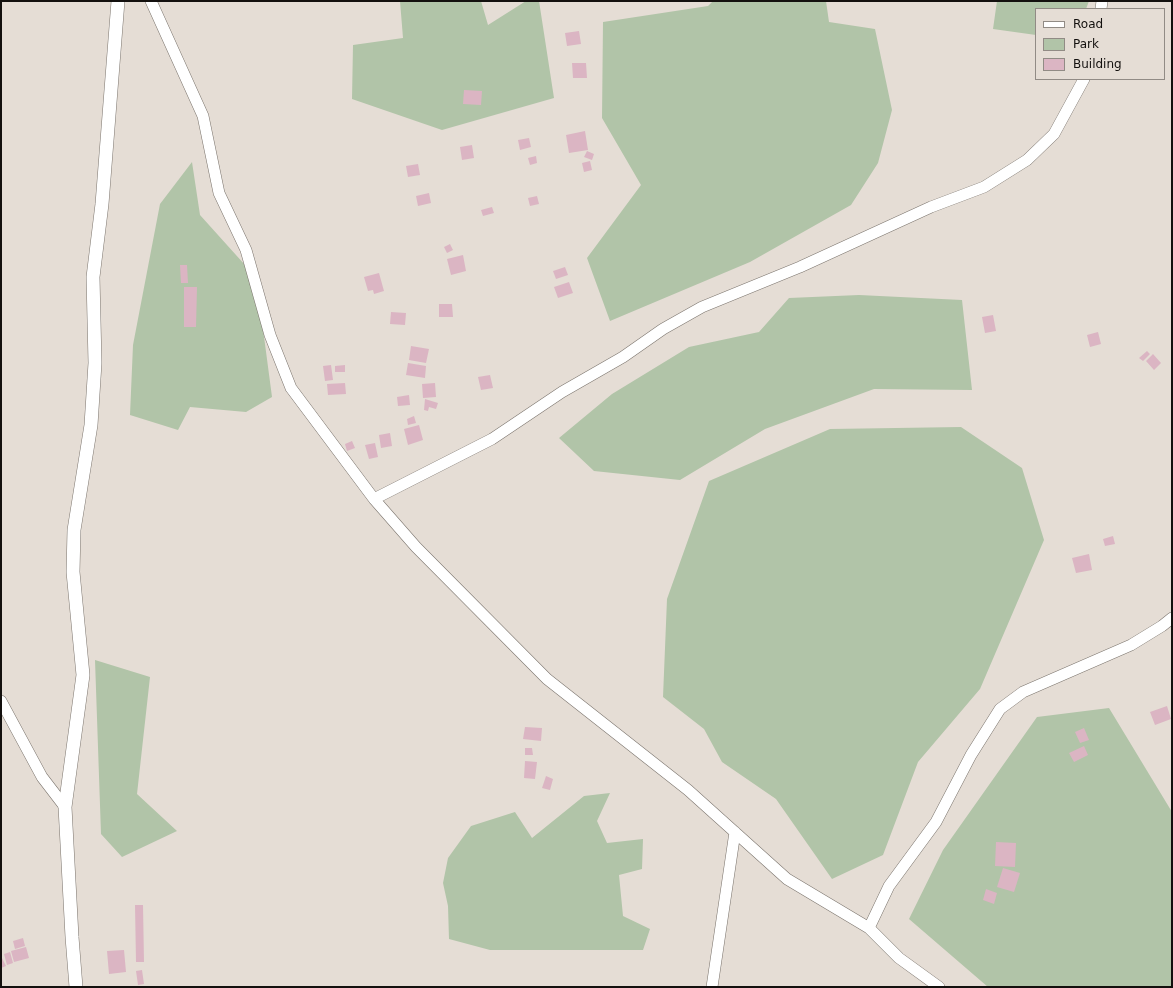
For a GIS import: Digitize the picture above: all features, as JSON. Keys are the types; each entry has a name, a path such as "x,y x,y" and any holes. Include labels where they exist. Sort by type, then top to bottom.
{"street":[{"path":"76,987 65,807 83,675 73,572 74,530 91,425 95,363 93,277 102,204 118,1"},
{"path":"150,1 203,116 219,193 246,250 270,335 291,388 374,499 416,547 547,679 688,790 787,879 869,928 899,958 939,987"},
{"path":"374,499 492,439 562,392 624,357 663,329 702,307 800,268 931,207 984,187 1027,160 1054,134 1083,80"},
{"path":"869,928 889,886 936,822 971,755 1000,709 1023,692 1131,645 1172,618"},
{"path":"1,701 42,777 65,807"},
{"path":"712,987 734,832"}],"green space":[{"path":"400,1 481,1 488,25 526,1 539,1 554,98 442,130 352,99 353,45 403,38"},
{"path":"713,1 826,1 829,22 875,29 892,110 878,163 851,205 750,262 610,321 587,258 641,185 602,118 603,22 708,6"},
{"path":"997,1 1089,1 1086,8 1035,8 1035,35 993,29"},
{"path":"192,162 200,215 245,265 263,329 272,397 246,412 190,407 178,430 130,415 133,345 160,204"},
{"path":"859,295 962,300 972,390 874,389 765,429 680,480 594,471 559,438 612,394 689,347 759,332 789,298"},
{"path":"961,427 1022,468 1044,540 980,689 918,762 883,855 832,879 776,799 722,762 704,729 663,697 667,599 709,481 830,429"},
{"path":"95,660 150,677 137,794 177,831 122,857 101,834"},
{"path":"1109,708 1172,812 1172,987 988,987 909,919 943,850 1037,717"},
{"path":"610,793 597,821 607,843 643,839 642,869 619,875 623,916 650,929 643,950 490,950 449,939 448,906 443,883 448,858 471,826 515,812 532,838 584,796"}],"building":[{"path":"579,31 581,44 567,46 565,33"},
{"path":"572,63 586,63 587,78 573,78"},
{"path":"464,90 482,91 481,105 463,104"},
{"path":"585,131 588,150 569,153 566,135"},
{"path":"529,138 531,147 520,150 518,140"},
{"path":"472,145 474,158 462,160 460,147"},
{"path":"587,151 594,154 592,160 584,157"},
{"path":"536,156 537,163 530,165 528,158"},
{"path":"590,161 592,170 584,172 582,163"},
{"path":"418,164 420,175 408,177 406,166"},
{"path":"429,193 431,203 418,206 416,196"},
{"path":"537,196 539,204 530,206 528,198"},
{"path":"492,207 494,213 483,216 481,210"},
{"path":"450,244 453,250 447,253 444,247"},
{"path":"463,255 466,271 451,275 447,259"},
{"path":"180,265 187,265 188,283 181,283"},
{"path":"565,267 568,275 556,279 553,271"},
{"path":"379,273 384,291 374,294 373,290 368,291 364,277"},
{"path":"569,282 573,293 558,298 554,287"},
{"path":"184,287 197,287 196,327 184,327"},
{"path":"439,304 452,304 453,317 439,317"},
{"path":"391,312 406,313 405,325 390,324"},
{"path":"993,315 996,331 985,333 982,317"},
{"path":"1098,332 1101,344 1090,347 1087,335"},
{"path":"411,346 429,349 426,363 409,360"},
{"path":"1147,351 1150,354 1143,361 1139,358"},
{"path":"1153,354 1161,363 1154,370 1146,361"},
{"path":"408,363 426,366 425,378 406,375"},
{"path":"331,365 333,380 325,381 323,366"},
{"path":"345,365 345,372 335,372 335,366"},
{"path":"490,375 493,388 481,390 478,377"},
{"path":"345,383 346,394 328,395 327,384"},
{"path":"435,383 436,397 423,398 422,384"},
{"path":"409,395 410,405 398,406 397,397"},
{"path":"425,399 438,403 436,409 429,407 428,411 424,410"},
{"path":"414,416 416,423 408,425 407,419"},
{"path":"419,425 423,440 408,445 404,429"},
{"path":"390,433 392,446 381,448 379,435"},
{"path":"352,441 355,448 347,451 345,444"},
{"path":"375,443 378,457 369,459 365,445"},
{"path":"1113,536 1115,544 1105,546 1103,539"},
{"path":"1089,554 1092,570 1076,573 1072,558"},
{"path":"1167,706 1171,719 1155,725 1150,712"},
{"path":"525,727 542,728 541,741 523,739"},
{"path":"1084,728 1089,740 1080,743 1075,732"},
{"path":"1084,746 1088,755 1074,762 1069,753"},
{"path":"525,748 532,748 533,755 525,755"},
{"path":"525,761 537,762 535,779 524,778"},
{"path":"546,776 553,779 550,790 542,788"},
{"path":"996,842 1016,843 1015,867 995,866"},
{"path":"1003,868 1020,873 1014,892 997,887"},
{"path":"986,889 997,893 994,904 983,900"},
{"path":"135,905 143,905 144,962 136,962"},
{"path":"23,938 25,946 15,949 13,941"},
{"path":"26,947 29,958 14,962 11,951"},
{"path":"124,950 126,972 109,974 107,951"},
{"path":"10,952 13,963 7,965 4,954"},
{"path":"1,956 6,966 1,968"},
{"path":"142,970 144,984 138,985 136,971"}]}
